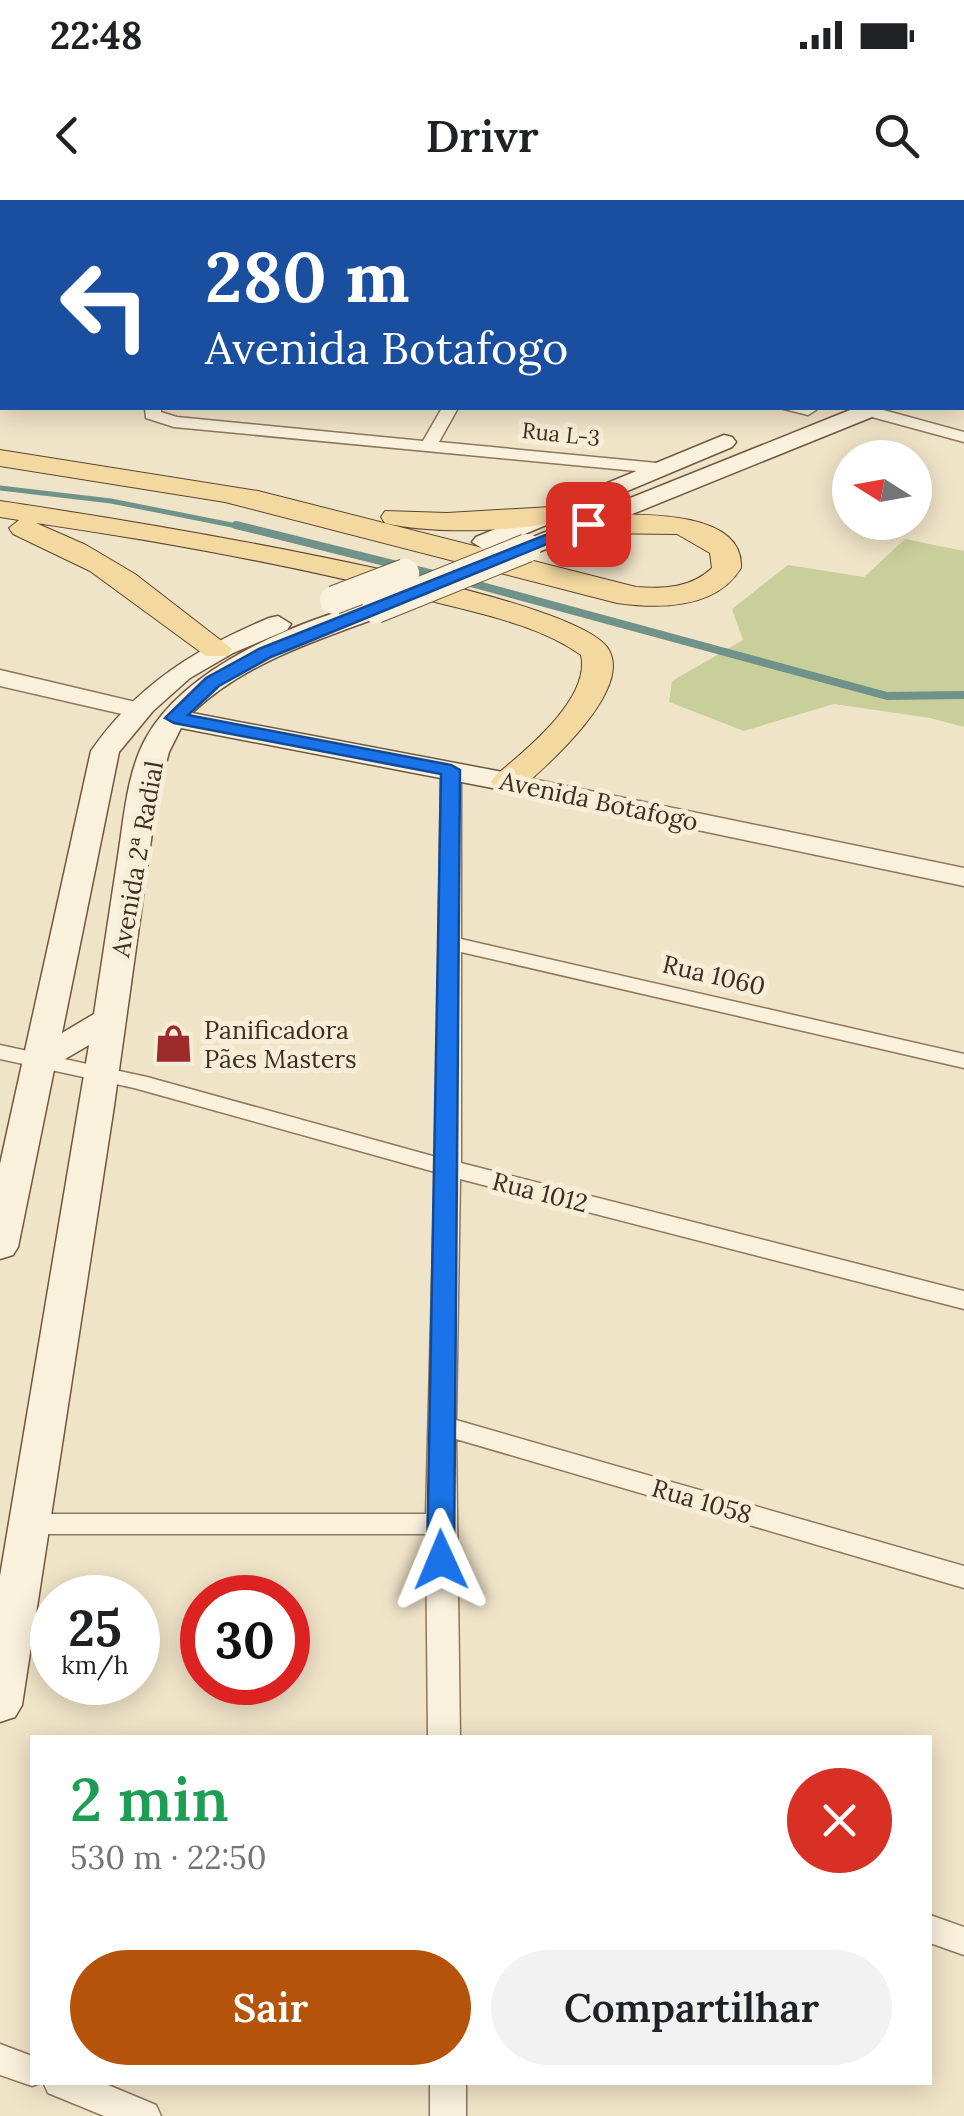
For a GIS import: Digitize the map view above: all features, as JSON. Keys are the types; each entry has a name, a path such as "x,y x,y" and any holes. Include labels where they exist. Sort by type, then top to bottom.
{"main road":[{"name":"Avenida 2ª Radial","path":"0,1247 105,751 135,709 186,666 217,649 799,410"},
{"path":"767,450 766,440 817,418 807,410"},
{"name":"Avenida 2ª Radial","path":"0,1705 102,1074 142,797 161,736 212,682 265,653 867,410"},
{"path":"0,458 234,496 448,522 550,514"},
{"path":"234,496 617,594 649,597 694,591 717,580 728,566 728,558 718,543 691,529 651,523 588,524"},
{"path":"0,509 226,544 493,607 557,626 584,639 596,651 601,667 590,696 532,762 508,782"},
{"path":"0,520 62,542 137,586 217,649"},
{"name":"Avenida Botafogo","path":"174,718 508,782"},
{"path":"37,1062 110,1018"}],"street":[{"path":"430,444 449,410"},
{"path":"873,410 964,437"},
{"name":"Rua L-3","path":"158,413 657,468"},
{"path":"0,678 135,709"},
{"path":"444,1735 440,1524 451,770"},
{"name":"Avenida Botafogo","path":"508,782 964,877"},
{"name":"Rua 1060","path":"451,943 964,1061"},
{"name":"Rua 1012","path":"0,1052 102,1074 448,1168 964,1300"},
{"name":"Rua 1058","path":"441,1425 964,1577"},
{"path":"30,1524 440,1524"},
{"path":"932,1931 964,1940"},
{"path":"0,2059 30,2070"},
{"path":"68,2085 143,2116"},
{"path":"448,2085 448,2116"}],"green space":[{"path":"904,540 964,551 964,727 834,704 744,731 669,702 672,681 743,640 732,609 788,565 864,577"}],"waterway":[{"path":"0,488 111,501 247,528"},
{"path":"236,525 437,575"},
{"path":"467,582 887,696 964,695"}],"place":[{"name":"Panificadora Pães Masters","path":"174,1044"}],"route":[{"path":"441,1560 451,770 174,718 212,682 265,653 588,524"}]}
